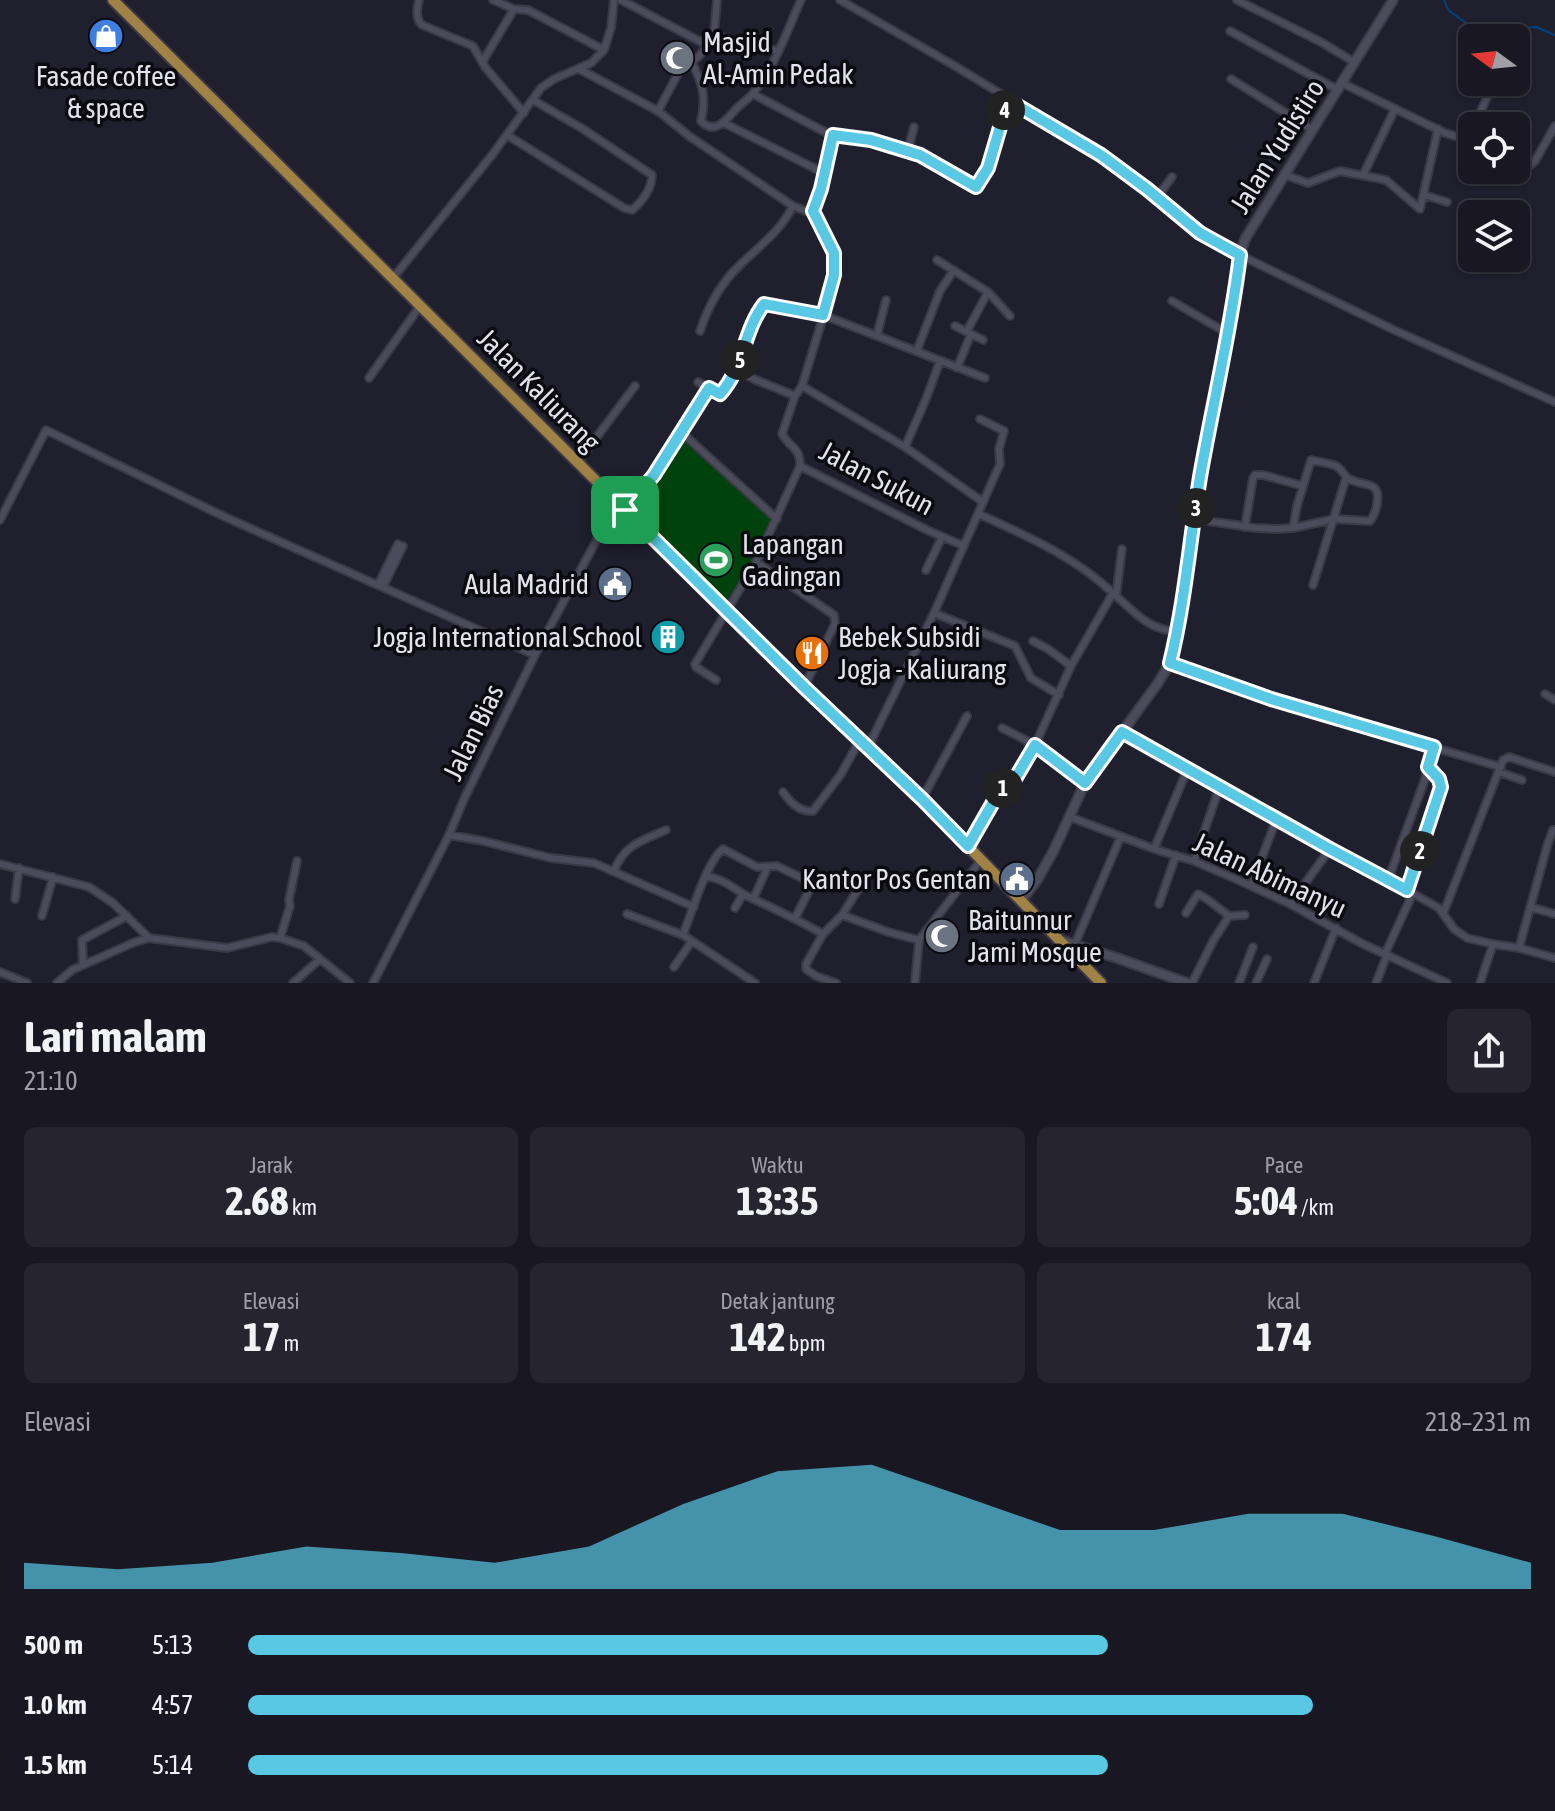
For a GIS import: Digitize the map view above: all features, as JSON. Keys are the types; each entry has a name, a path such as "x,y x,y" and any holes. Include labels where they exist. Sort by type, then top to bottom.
{"main road":[{"name":"Jalan Kaliurang","path":"113,0 726,610 922,799 1101,983"},
{"path":"1076,958 1079,945"}],"street":[{"path":"419,0 418,21 473,46 485,67 524,113"},
{"path":"493,0 514,9 528,10 604,50"},
{"path":"393,278 541,88 591,63 604,50 611,28 614,0"},
{"path":"621,0 707,45"},
{"path":"658,111 681,68 700,55 714,35 717,0"},
{"path":"692,62 703,86 701,121 713,127 724,123 753,94 772,65 801,0"},
{"path":"840,0 1101,155 1200,233 1394,330 1555,402"},
{"path":"1237,0 1354,62"},
{"name":"Jalan Yudistiro","path":"1021,901 1037,880 1085,783 1170,663 1245,239 1393,0"},
{"path":"483,61 514,9"},
{"path":"1230,31 1340,86 1458,136"},
{"path":"714,35 778,51"},
{"path":"579,69 658,111 689,136 800,209 813,211 833,135"},
{"path":"1231,79 1313,130"},
{"path":"753,94 802,122 833,135 871,140 920,155 976,187 988,168 1008,100"},
{"path":"507,135 624,208 632,210 639,204 651,185 652,175 533,100"},
{"path":"1363,175 1395,109"},
{"path":"724,123 824,173"},
{"path":"1530,165 1555,126"},
{"path":"908,150 914,127"},
{"path":"1285,175 1308,183 1340,171 1386,180 1420,209 1438,129"},
{"path":"1157,197 1172,177"},
{"path":"1424,195 1447,202"},
{"path":"700,331 710,306 727,279 774,235 793,206"},
{"name":"Jalan Sukun","path":"813,211 834,253 834,275 802,386 795,396 782,434 798,451 800,466 964,546"},
{"path":"937,260 988,292 1010,316"},
{"path":"917,350 940,291 954,270"},
{"path":"957,368 969,332 988,292"},
{"path":"877,335 886,300"},
{"path":"1172,301 1227,333"},
{"path":"698,382 720,394 737,370 753,321 764,304 823,315 985,378"},
{"path":"369,378 420,306"},
{"path":"955,326 983,340"},
{"path":"905,447 940,361"},
{"path":"737,370 795,396"},
{"path":"578,462 635,386"},
{"path":"802,386 905,447 983,502"},
{"name":"Jalan Bias","path":"373,983 449,835 535,655 621,506 654,475 709,388"},
{"path":"783,792 798,808 813,811 864,744 934,613 1000,464 999,449 1004,432 980,419"},
{"path":"0,520 46,430 225,517 535,655"},
{"path":"681,432 777,519"},
{"path":"1194,519 1245,527 1293,528 1334,519 1370,521 1377,507 1378,493 1375,488 1346,478 1338,467 1311,460 1293,528"},
{"path":"716,680 695,664 756,562 800,466"},
{"path":"1245,527 1255,475 1303,486"},
{"path":"1313,585 1346,478"},
{"path":"979,514 1092,573 1151,625 1178,631"},
{"path":"926,570 942,537"},
{"path":"380,586 400,545"},
{"path":"968,846 999,792 1012,784 1035,745 1071,666 1114,594 1122,549"},
{"path":"756,562 834,615 835,624 804,687"},
{"path":"934,613 1015,646 1031,678 1059,695"},
{"path":"1033,641 1071,666"},
{"path":"1170,663 1271,699 1434,747 1500,769 1522,780"},
{"path":"1545,694 1555,700"},
{"path":"922,799 967,716"},
{"path":"1002,728 1035,745 1085,783"},
{"path":"1122,732 1439,908 1450,925 1467,938 1555,958"},
{"path":"1388,880 1434,747"},
{"path":"1443,914 1503,760 1509,757 1555,772"},
{"path":"1376,983 1410,891 1441,787 1439,779 1428,767"},
{"path":"1154,849 1188,768"},
{"path":"1194,861 1220,786"},
{"name":"Jalan Abimanyu","path":"1070,817 1194,861 1251,886 1447,983"},
{"path":"1251,886 1277,818"},
{"path":"1519,948 1554,828"},
{"path":"614,871 624,851 666,830"},
{"path":"449,835 551,858 594,863 694,907"},
{"path":"1079,945 1121,836"},
{"path":"683,935 715,857 723,849 757,867 777,866 811,883 795,918"},
{"path":"1290,904 1330,849"},
{"path":"1159,904 1176,855"},
{"path":"915,983 919,940 981,860"},
{"path":"280,938 290,904 297,861"},
{"path":"0,864 89,887 113,903 149,938"},
{"path":"753,899 768,867"},
{"path":"15,899 19,868"},
{"path":"42,916 53,877"},
{"path":"707,877 713,877 823,934"},
{"path":"836,983 816,976 806,969 806,964 823,934 842,915 861,885"},
{"path":"735,908 743,894"},
{"path":"1186,913 1198,894 1229,916 1245,915"},
{"path":"1530,907 1555,914"},
{"path":"627,914 683,935 755,983"},
{"path":"842,915 919,940"},
{"path":"83,965 82,940 127,916"},
{"path":"1059,940 1190,983 1229,916"},
{"path":"1314,983 1336,928"},
{"path":"57,983 72,970 149,938 227,948 248,941 280,938 304,946 350,983"},
{"path":"674,967 692,941"},
{"path":"1480,983 1493,944"},
{"path":"1239,983 1253,947"},
{"path":"293,983 320,959"},
{"path":"1256,983 1267,959"},
{"path":"0,972 27,983"}],"green space":[{"name":"Lapangan Gadingan","path":"683,440 772,521 728,605 635,514"}],"waterway":[{"path":"1444,0 1448,10 1480,33 1536,27 1555,35"}],"place":[{"name":"Fasade coffee & space","path":"106,36"},
{"name":"Masjid Al-Amin Pedak","path":"677,58"},
{"name":"Lapangan Gadingan","path":"716,560"},
{"name":"Aula Madrid","path":"615,584"},
{"name":"Jogja International School","path":"668,637"},
{"name":"Bebek Subsidi Jogja - Kaliurang","path":"812,653"},
{"name":"Kantor Pos Gentan","path":"1017,879"},
{"name":"Baitunnur Jami Mosque","path":"942,936"}],"route":[{"path":"1008,100 1101,155 1200,233 1240,255 1200,478 1178,631 1170,663 1271,699 1434,747 1428,767 1439,779 1441,787 1407,890 1122,732 1085,783 1035,745 1012,784 999,792 968,846 625,510 654,475 709,388 720,394 733,378 753,321 764,304 823,315 834,275 834,253 813,211 833,135 871,140 920,155 976,187 988,168 1008,100"}]}
